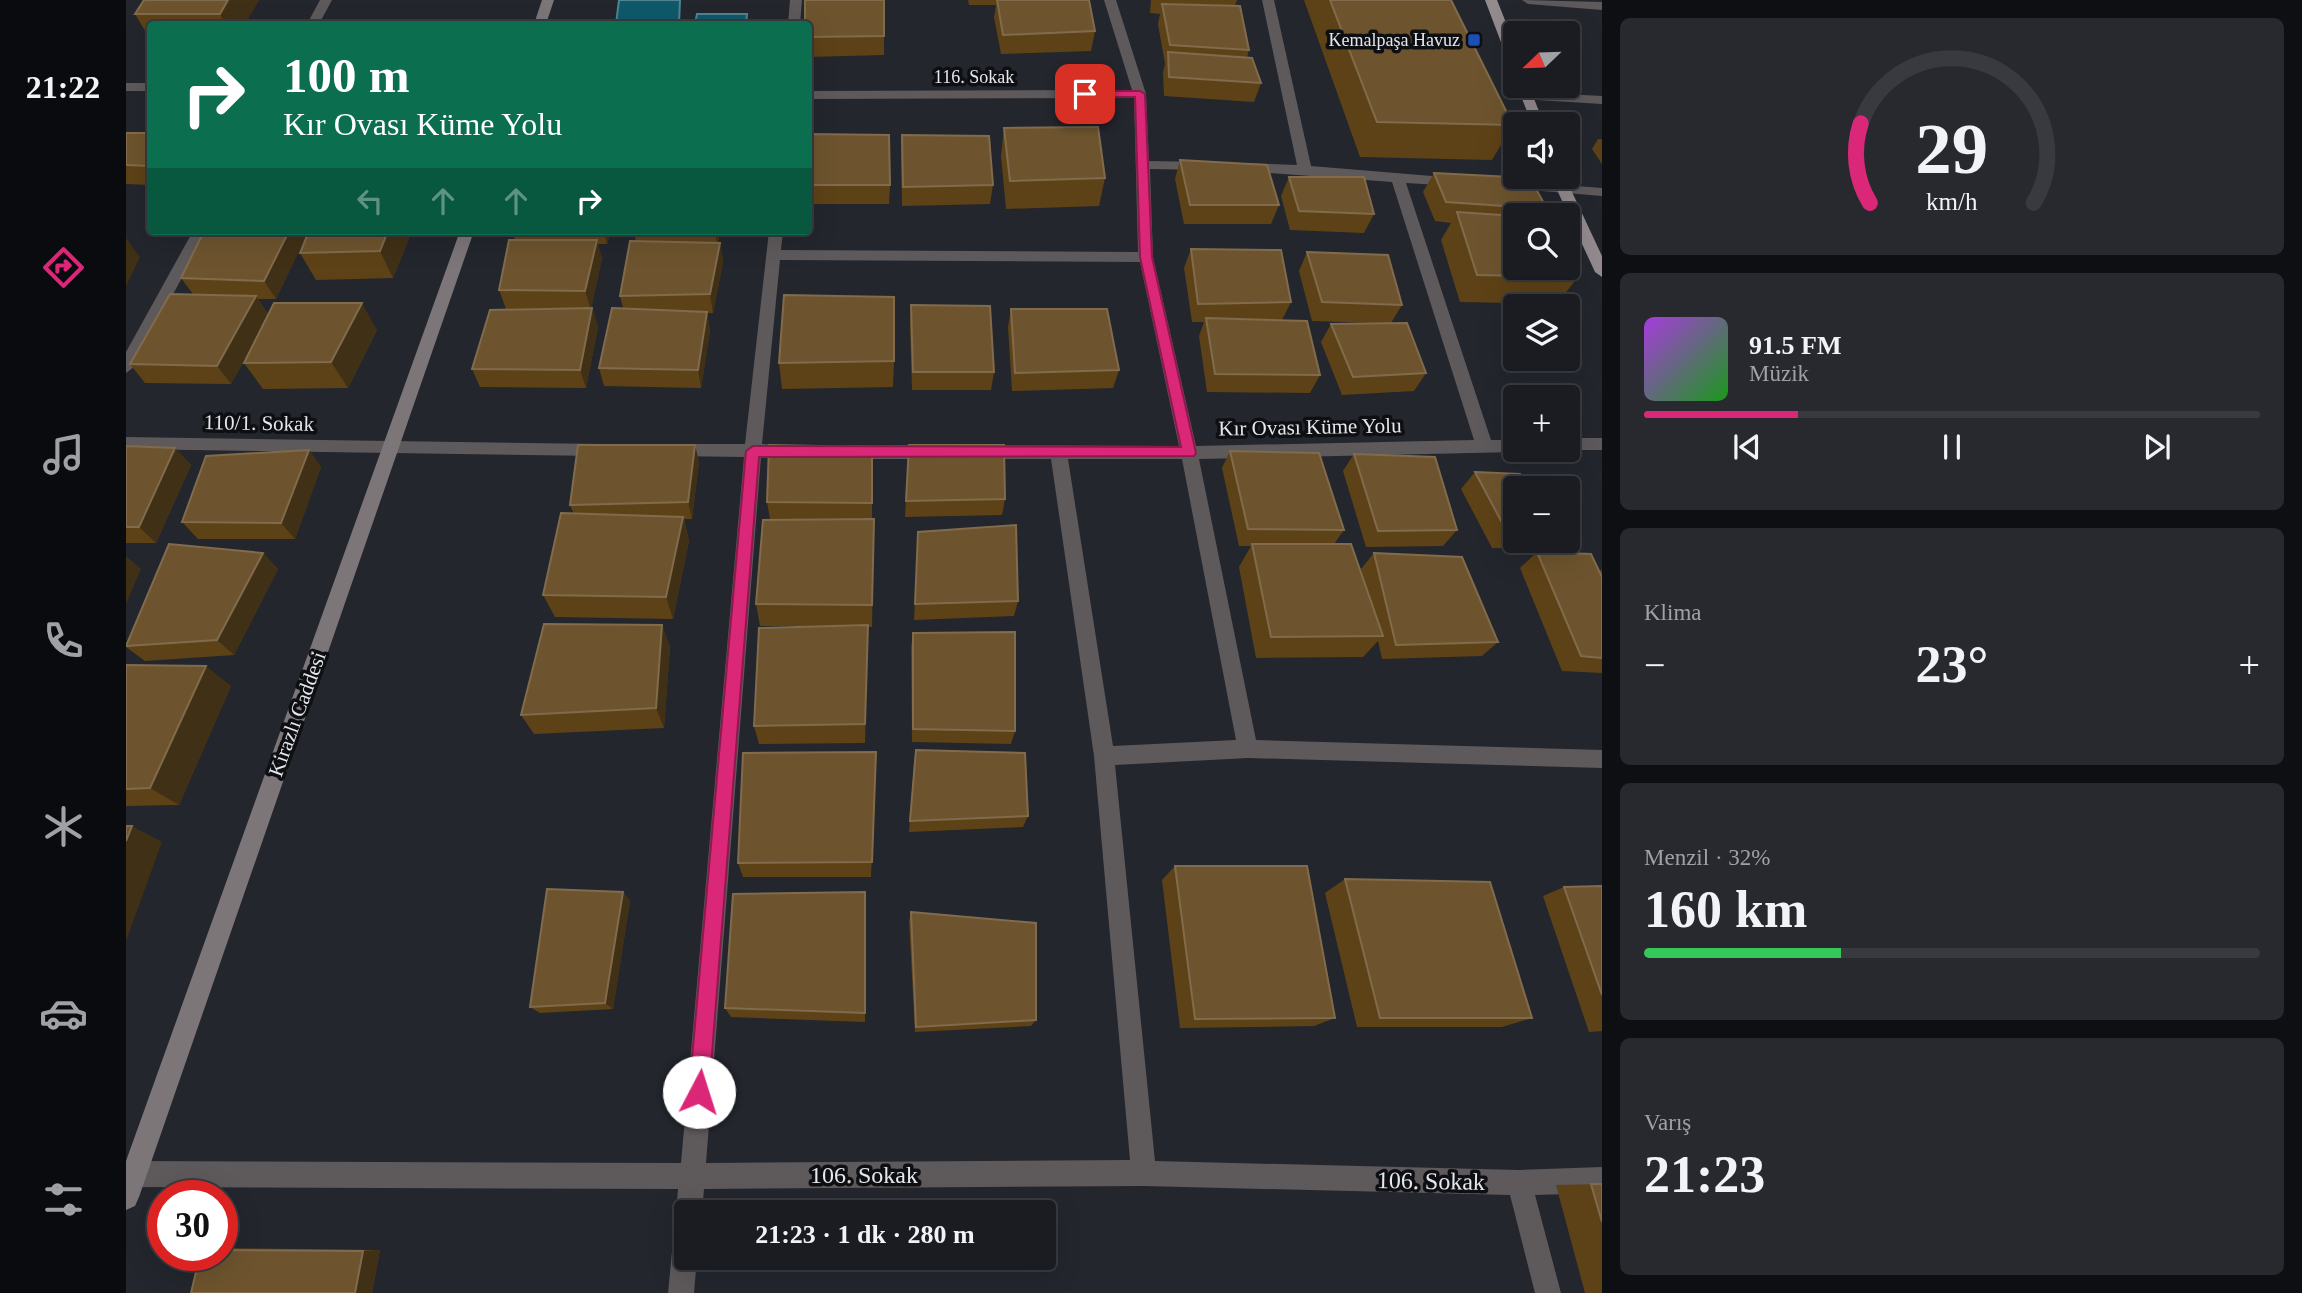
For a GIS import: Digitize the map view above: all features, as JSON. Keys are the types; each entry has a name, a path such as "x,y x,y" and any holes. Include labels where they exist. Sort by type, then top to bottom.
{"main road":[{"path":"541,21 548,0"},
{"path":"1491,0 1503,32"},
{"path":"1563,189 1602,272"},
{"name":"Kirazlı Caddesi","path":"129,1181 466,235"}],"street":[{"path":"315,21 326,0"},
{"path":"794,21 796,0"},
{"path":"1110,0 1140,94 1146,257 1189,453 1248,749"},
{"path":"1268,0 1305,169"},
{"path":"1528,0 1602,6"},
{"path":"126,87 147,87"},
{"name":"116. Sokak","path":"812,95 1140,94"},
{"path":"1580,97 1602,100"},
{"path":"1143,165 1305,169 1466,183"},
{"path":"1398,179 1484,446"},
{"path":"1494,184 1503,184"},
{"path":"1580,186 1602,191"},
{"path":"126,368 198,235"},
{"path":"690,1200 753,451 776,235"},
{"path":"774,255 1146,257"},
{"name":"110/1. Sokak","path":"126,443 391,448"},
{"path":"1580,444 1602,444"},
{"name":"Kır Ovası Küme Yolu","path":"836,452 1189,453 1503,446"},
{"path":"391,448 614,450"},
{"path":"656,450 809,451"},
{"path":"1059,453 1104,756 1144,1173"},
{"path":"1104,756 1248,749 1602,759"},
{"name":"106. Sokak","path":"129,1181 1144,1173 1519,1183 1602,1180"},
{"path":"1519,1183 1548,1293"},
{"path":"681,1293 683,1270"}],"water":[{"path":"619,0 680,0 679,21 616,21"},
{"path":"697,14 747,14 746,21 696,21"}],"building":[{"path":"144,0 228,0 220,14 135,14"},
{"path":"805,0 884,0 884,36 812,37 812,21 805,21"},
{"path":"997,0 1089,0 1095,31 1003,35"},
{"path":"1330,0 1451,0 1507,112 1503,112 1503,125 1377,122"},
{"path":"1162,4 1240,6 1249,50 1170,45"},
{"path":"1168,52 1252,58 1261,83 1169,77"},
{"path":"1098,127 1105,178 1010,181 1004,128"},
{"path":"126,133 147,133 147,166 126,165"},
{"path":"812,134 889,135 890,185 812,185"},
{"path":"902,135 989,136 993,185 903,187"},
{"path":"1180,160 1267,165 1279,205 1190,205"},
{"path":"1434,173 1503,177 1503,189 1536,189 1544,203 1503,203 1503,206 1446,202"},
{"path":"1289,177 1364,177 1374,214 1299,211"},
{"path":"1457,212 1503,215 1503,276 1477,275"},
{"path":"202,235 287,235 264,281 181,278"},
{"path":"307,235 386,235 380,251 300,253"},
{"path":"509,240 597,240 585,291 499,290"},
{"path":"630,241 720,243 710,294 620,296"},
{"path":"1191,249 1281,250 1291,302 1198,304"},
{"path":"1307,252 1388,255 1402,305 1322,302"},
{"path":"170,294 256,296 217,366 130,364"},
{"path":"784,295 894,297 894,361 779,363"},
{"path":"274,303 362,303 331,362 244,363"},
{"path":"911,305 990,306 994,372 913,372"},
{"path":"592,308 580,370 472,369 490,310"},
{"path":"612,308 707,312 698,370 599,368"},
{"path":"1011,309 1107,309 1119,370 1015,373"},
{"path":"1206,318 1307,321 1320,375 1215,374"},
{"path":"1407,323 1426,373 1353,377 1331,324"},
{"path":"578,445 695,445 688,502 570,505"},
{"path":"769,445 872,447 872,503 767,502"},
{"path":"909,445 1004,445 1005,499 906,501"},
{"path":"126,446 175,448 139,527 126,527"},
{"path":"309,450 281,523 182,522 206,456"},
{"path":"1230,451 1319,453 1344,530 1248,529"},
{"path":"1354,454 1435,457 1457,530 1378,531"},
{"path":"1475,472 1520,474 1521,476 1503,476 1503,524"},
{"path":"561,513 683,517 666,597 543,595"},
{"path":"874,519 872,605 756,604 763,520"},
{"path":"1016,525 1018,601 915,604 918,532"},
{"path":"169,544 263,553 217,640 126,646"},
{"path":"1252,544 1351,544 1383,636 1271,637"},
{"path":"1374,553 1462,557 1498,642 1396,645"},
{"path":"1537,553 1591,554 1602,577 1602,658 1581,656"},
{"path":"544,624 662,625 656,708 521,715"},
{"path":"868,625 865,724 754,726 759,628"},
{"path":"1015,632 1015,731 913,729 913,633"},
{"path":"126,665 206,666 150,788 126,789"},
{"path":"916,750 1025,753 1028,816 910,821"},
{"path":"876,752 872,862 738,863 743,753"},
{"path":"126,826 132,826 126,841"},
{"path":"1175,866 1307,866 1335,1018 1195,1019"},
{"path":"1345,879 1490,882 1532,1018 1380,1018"},
{"path":"1602,886 1602,995 1564,887"},
{"path":"547,889 623,892 605,1003 530,1007"},
{"path":"865,892 865,1013 725,1008 733,894"},
{"path":"911,912 1036,923 1036,1020 916,1027"},
{"path":"1591,1184 1602,1184 1602,1222"},
{"path":"238,1250 363,1251 355,1293 191,1293 196,1271 238,1271"}],"place":[{"name":"Kemalpaşa Havuz","path":"1474,40"}],"route":[{"path":"699,1092 753,451 1189,453 1146,257 1140,94 1085,94"}]}
